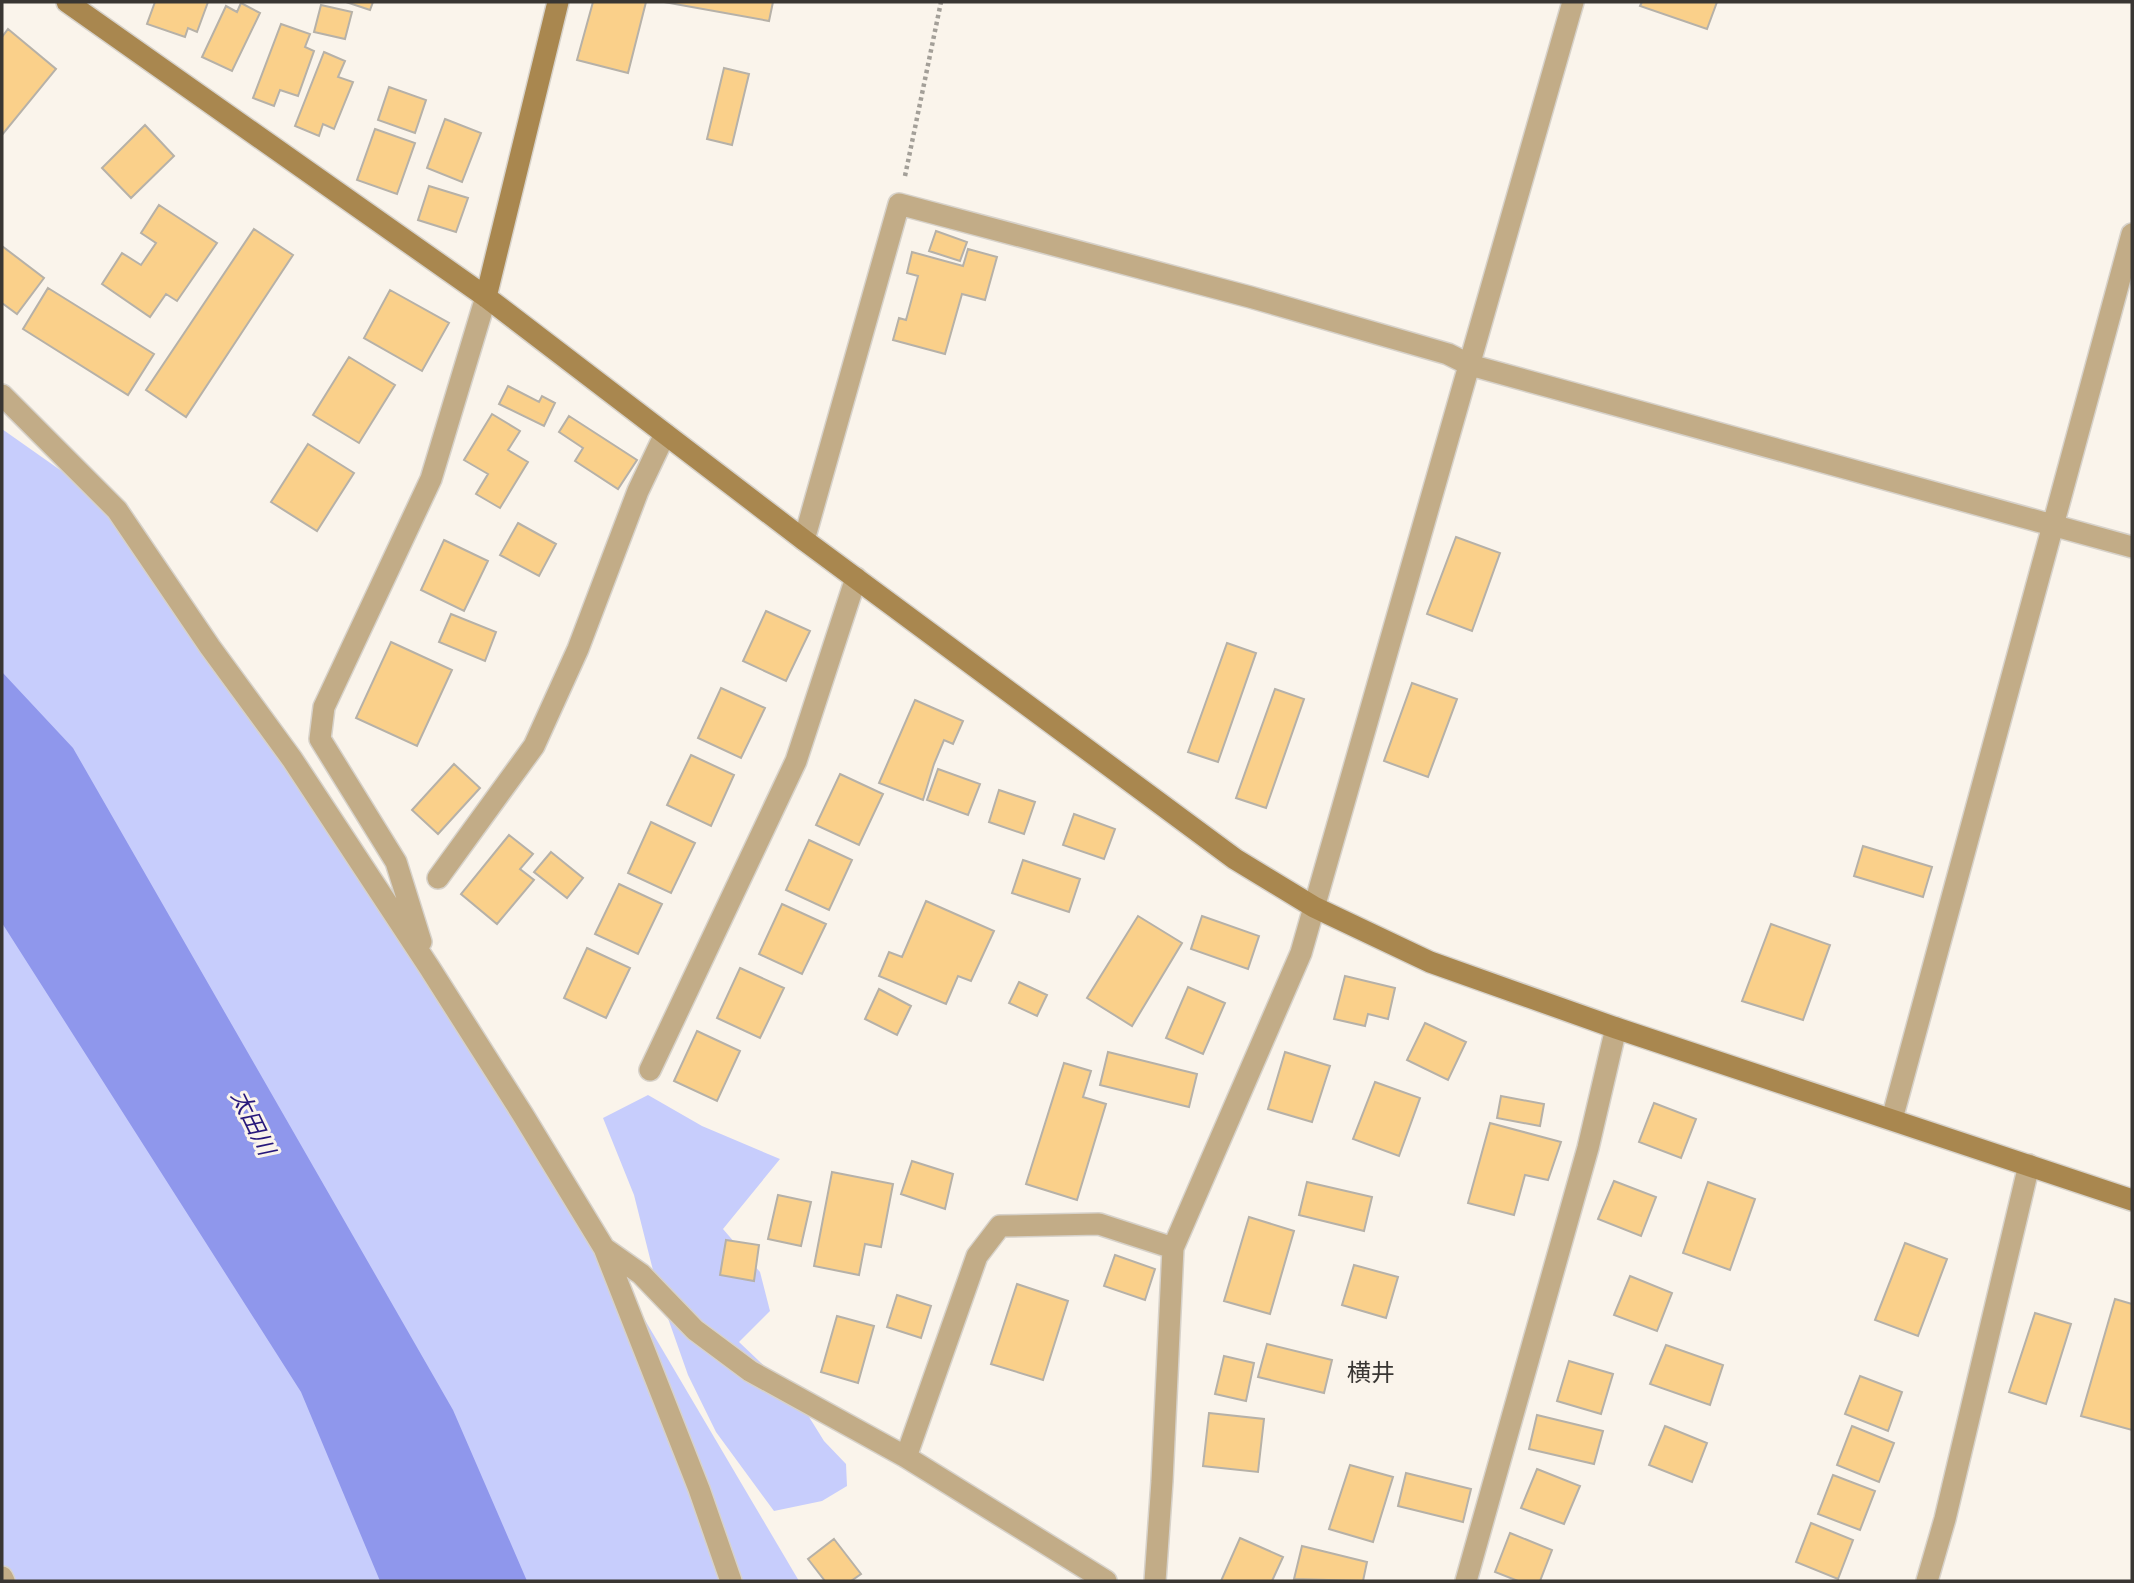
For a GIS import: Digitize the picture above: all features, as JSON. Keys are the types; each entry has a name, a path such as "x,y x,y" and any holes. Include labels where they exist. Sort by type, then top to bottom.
{"street":[{"path":"67,2 486,297 804,540 1235,859 1314,906 1430,962 1616,1028 2132,1200"},
{"path":"429,967 396,862 320,738 324,707 430,479 486,297 558,2"},
{"path":"1155,1581 1173,1248 1301,953 1573,2"},
{"path":"804,540 900,204 1250,296 1448,354 1470,365 2132,547"},
{"path":"1892,1119 2132,234"},
{"path":"2,395 117,510 210,647 292,759 429,967 604,1248 699,1489 731,1581"},
{"path":"438,878 534,746 578,649 638,491 665,433"},
{"path":"650,1070 796,761 856,578"},
{"path":"1466,1581 1588,1148 1616,1028"},
{"path":"1927,1581 1945,1519 2029,1165"},
{"path":"906,1457 977,1256 1000,1226 1099,1224 1173,1248"},
{"path":"604,1248 641,1274 695,1330 750,1371 906,1457 1106,1581"}],"path":[{"path":"900,204 941,2"}],"shaded area":[{"path":"2,429 117,510 541,1144 799,1581 2,1581"},
{"path":"648,1095 702,1126 780,1159 723,1229 760,1272 770,1311 739,1342 796,1396 824,1441 846,1464 847,1486 822,1501 774,1511 716,1432 688,1375 658,1290 634,1195 603,1118"}],"water":[{"name":"太田川","path":"2,672 73,748 453,1410 527,1581 380,1581 301,1392 2,923"}],"building":[{"path":"155,2 208,2 197,32 188,28 185,37 147,24"},
{"path":"346,2 373,2 370,10"},
{"path":"593,2 646,2 628,73 577,60"},
{"path":"664,2 773,2 769,21"},
{"path":"1642,2 1717,2 1707,29 1640,6"},
{"path":"241,3 260,13 232,71 202,57 226,6 237,12"},
{"path":"321,5 352,12 345,39 314,32"},
{"path":"281,24 310,34 305,47 314,51 298,96 280,90 274,106 253,98"},
{"path":"8,29 56,69 2,135 2,37"},
{"path":"324,52 345,61 338,77 353,82 334,129 323,124 319,136 295,126"},
{"path":"724,68 749,74 732,145 707,139"},
{"path":"389,87 426,100 415,133 378,120"},
{"path":"445,119 481,133 462,182 427,168"},
{"path":"145,125 174,156 131,198 102,168"},
{"path":"375,129 415,143 397,194 357,180"},
{"path":"429,186 468,198 456,232 418,220"},
{"path":"159,205 217,243 177,301 166,294 150,317 102,284 122,253 141,265 156,243 141,233"},
{"path":"254,229 293,255 186,417 146,390"},
{"path":"936,231 967,242 960,261 929,251"},
{"path":"2,246 44,278 17,314 2,303"},
{"path":"968,249 997,257 985,300 962,294 945,354 893,340 899,318 906,320 918,276 907,273 912,252 963,266"},
{"path":"48,288 154,354 128,395 23,329"},
{"path":"390,290 449,323 422,371 364,338"},
{"path":"349,357 395,385 359,443 313,415"},
{"path":"508,386 539,402 542,396 555,403 544,426 499,404"},
{"path":"492,414 520,431 508,450 528,462 500,508 476,494 488,474 464,460"},
{"path":"569,416 637,460 618,489 575,461 583,448 559,432"},
{"path":"308,444 354,473 317,531 271,502"},
{"path":"518,523 556,544 539,576 500,555"},
{"path":"1456,537 1500,553 1472,631 1427,614"},
{"path":"444,540 488,561 464,611 421,590"},
{"path":"766,611 810,631 786,681 743,661"},
{"path":"451,614 496,632 485,661 439,642"},
{"path":"391,642 452,670 417,746 356,718"},
{"path":"1227,643 1256,653 1218,762 1188,752"},
{"path":"1412,683 1457,699 1428,777 1384,761"},
{"path":"721,688 765,708 741,758 698,738"},
{"path":"1275,689 1304,699 1266,808 1236,798"},
{"path":"915,700 963,721 953,744 944,740 923,800 879,783"},
{"path":"691,755 734,775 711,826 667,805"},
{"path":"454,764 480,788 438,834 412,810"},
{"path":"938,769 980,784 968,815 927,800"},
{"path":"840,774 883,794 859,845 816,825"},
{"path":"999,790 1035,802 1024,834 989,822"},
{"path":"1074,814 1115,829 1104,859 1063,845"},
{"path":"651,822 695,843 671,893 628,873"},
{"path":"509,835 533,854 520,869 534,880 497,924 461,894"},
{"path":"809,840 852,860 829,910 786,890"},
{"path":"1863,846 1932,867 1923,897 1854,876"},
{"path":"551,852 583,878 567,898 534,872"},
{"path":"1023,860 1080,879 1069,912 1012,893"},
{"path":"619,884 662,904 638,954 595,934"},
{"path":"926,901 994,931 971,981 958,976 946,1004 879,976 889,952 902,957"},
{"path":"782,904 826,924 802,974 759,954"},
{"path":"1138,916 1182,943 1132,1026 1087,998"},
{"path":"1202,916 1259,936 1248,969 1191,949"},
{"path":"1771,924 1830,945 1803,1020 1742,1001"},
{"path":"587,948 630,968 606,1018 564,998"},
{"path":"740,968 784,988 760,1038 717,1018"},
{"path":"1345,976 1395,988 1388,1019 1368,1014 1365,1026 1334,1019"},
{"path":"1019,982 1047,995 1037,1016 1009,1003"},
{"path":"1188,987 1225,1003 1203,1054 1166,1038"},
{"path":"879,989 911,1006 897,1035 865,1019"},
{"path":"1425,1023 1466,1042 1448,1080 1407,1060"},
{"path":"697,1031 740,1051 717,1101 674,1081"},
{"path":"1108,1052 1197,1074 1189,1107 1100,1085"},
{"path":"1285,1052 1330,1066 1312,1122 1268,1109"},
{"path":"1064,1063 1091,1071 1083,1097 1106,1104 1077,1200 1026,1184"},
{"path":"1375,1082 1420,1098 1399,1156 1353,1139"},
{"path":"1501,1096 1544,1104 1540,1126 1497,1118"},
{"path":"1654,1103 1696,1119 1681,1158 1639,1142"},
{"path":"1490,1123 1561,1142 1548,1180 1525,1175 1514,1215 1468,1203"},
{"path":"912,1161 953,1174 945,1209 901,1194"},
{"path":"832,1172 893,1184 881,1247 865,1244 859,1275 814,1266"},
{"path":"1614,1181 1656,1197 1641,1236 1598,1219"},
{"path":"1307,1182 1372,1197 1364,1231 1299,1215"},
{"path":"1708,1182 1755,1199 1730,1270 1683,1253"},
{"path":"778,1195 811,1202 801,1246 768,1239"},
{"path":"1249,1217 1294,1231 1270,1314 1224,1301"},
{"path":"726,1240 759,1245 754,1281 720,1275"},
{"path":"1905,1243 1947,1259 1918,1336 1875,1320"},
{"path":"1115,1255 1155,1269 1145,1300 1104,1286"},
{"path":"1354,1265 1398,1277 1386,1318 1342,1305"},
{"path":"1630,1276 1672,1293 1657,1331 1614,1315"},
{"path":"1017,1284 1068,1301 1043,1380 991,1364"},
{"path":"897,1295 931,1306 921,1338 887,1327"},
{"path":"2115,1299 2132,1304 2132,1430 2081,1416"},
{"path":"2035,1313 2071,1324 2046,1404 2009,1392"},
{"path":"837,1316 874,1326 858,1383 821,1372"},
{"path":"1267,1344 1332,1360 1324,1393 1258,1377"},
{"path":"1666,1345 1723,1365 1710,1405 1650,1384"},
{"path":"1224,1356 1254,1363 1246,1401 1215,1394"},
{"path":"1569,1361 1613,1374 1601,1414 1557,1401"},
{"path":"1860,1376 1902,1392 1888,1431 1845,1414"},
{"path":"1209,1413 1264,1419 1258,1472 1203,1466"},
{"path":"1537,1415 1603,1431 1594,1464 1529,1449"},
{"path":"1665,1426 1707,1443 1692,1482 1649,1465"},
{"path":"1852,1426 1894,1443 1879,1482 1837,1465"},
{"path":"1350,1465 1393,1477 1373,1542 1329,1529"},
{"path":"1537,1469 1580,1486 1564,1524 1521,1508"},
{"path":"1406,1473 1471,1489 1463,1522 1398,1506"},
{"path":"1833,1475 1875,1491 1860,1530 1818,1514"},
{"path":"1811,1523 1853,1540 1838,1579 1796,1562"},
{"path":"1510,1533 1552,1550 1540,1581 1518,1581 1495,1572"},
{"path":"1240,1538 1283,1557 1272,1581 1221,1581"},
{"path":"834,1539 861,1574 851,1581 825,1581 808,1559"},
{"path":"1302,1546 1367,1562 1363,1581 1294,1579"}],"district":[{"name":"横井","path":"1371,1371"}]}
